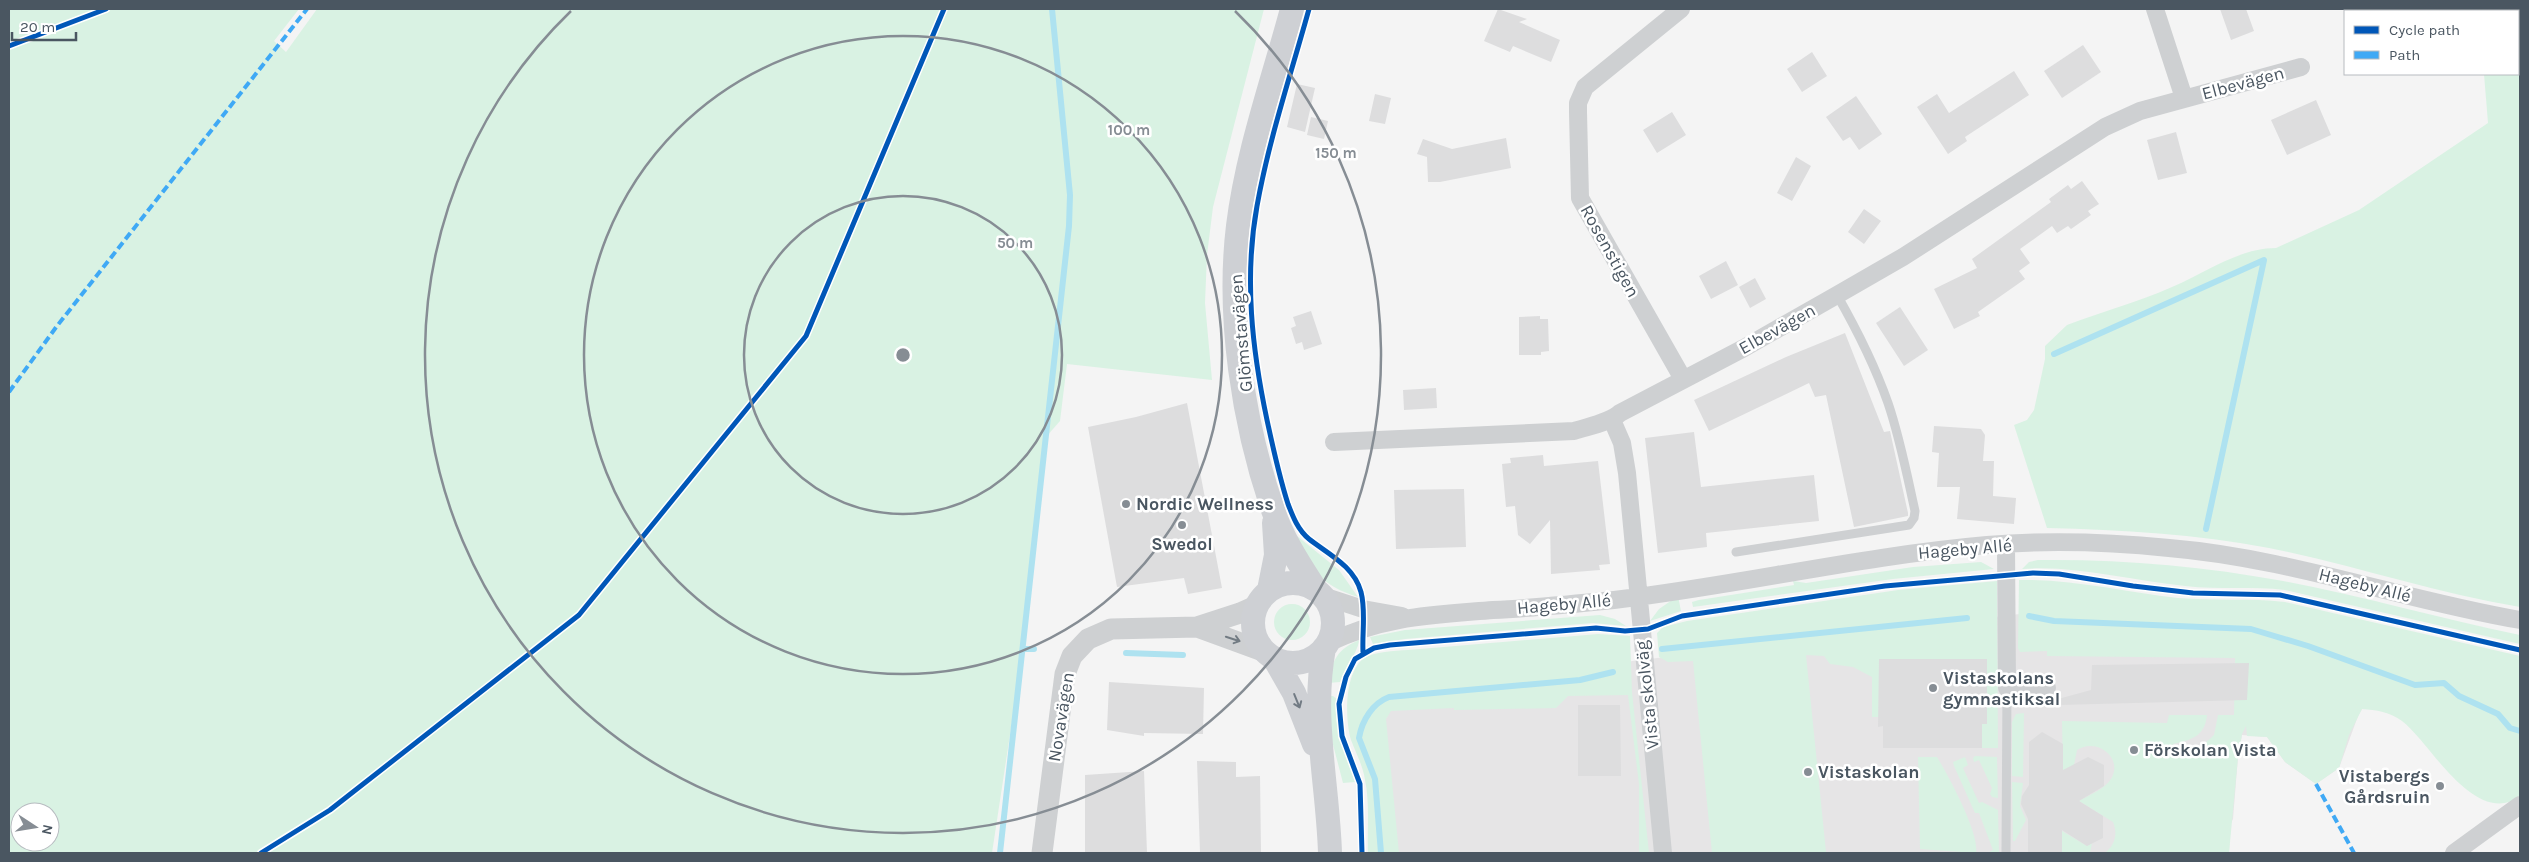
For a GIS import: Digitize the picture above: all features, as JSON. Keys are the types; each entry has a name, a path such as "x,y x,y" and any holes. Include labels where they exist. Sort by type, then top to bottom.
{"main road":[{"name":"Glömstavägen","path":"1292,9 1246,181 1238,224 1234,279 1237,339 1242,378 1252,430 1273,512 1276,555 1263,598 1254,613 1254,631 1257,639 1271,656 1294,694 1322,766"},
{"name":"Glömstavägen","path":"1273,512 1299,564 1332,611 1333,627 1326,646 1318,691 1322,766 1330,853"},
{"path":"1263,598 1293,582 1320,593"},
{"path":"1271,656 1289,662 1304,661 1326,646"}],"street":[{"name":"Rosenstigen","path":"1681,9 1585,87 1578,103 1578,112 1580,198 1683,379"},
{"name":"Elbevägen","path":"2155,9 2184,98"},
{"name":"Elbevägen","path":"1334,442 1574,431 1612,420 1620,413 1744,348 1903,257 2106,127 2140,111 2301,67"},
{"name":"Vista skolväg","path":"1612,420 1622,443 1627,474 1663,853"},
{"name":"Hageby Allé","path":"1326,646 1347,633 1405,617 1568,605 1638,597 1913,554 2006,544 2130,545 2182,549 2267,562 2435,603 2520,620"},
{"path":"2006,544 2006,688 2047,688"},
{"name":"Hageby Allé","path":"1320,593 1363,609 1405,617"},
{"name":"Novavägen","path":"1042,853 1061,694 1065,674 1072,656 1088,639 1111,629 1198,627 1240,613 1263,598"},
{"name":"Novavägen","path":"1198,627 1271,656"},
{"path":"2454,853 2520,805"}],"lane":[{"path":"1736,552 1909,525 1914,518 1915,511 1901,448 1888,402 1857,330 1837,296"},
{"path":"2006,688 2006,853"}],"shaded area":[{"name":"Vistaskolan","path":"2036,612 2236,630 2373,690 2358,716 2339,768 2316,784 2285,762 2267,737 2242,735 2238,757 2233,819 2230,825 2229,853 1389,853 1378,692"}],"green space":[{"path":"9,9 299,9 274,41 286,52 317,9 1264,9 1213,207 1207,255 1205,303 1212,380 1067,364 1060,421 1046,437 1023,649 992,853 9,853"},
{"path":"2520,9 2520,607 2457,594 2301,555 2242,543 2159,534 2047,528 2014,425 2027,420 2034,410 2045,359 2045,346 2067,325 2159,292 2222,262 2249,252 2276,248 2359,210 2488,123 2484,75 2519,75 2519,10 2486,10"},
{"path":"1297,536 1339,570 1358,597 1326,582 1319,575 1313,568"},
{"path":"2038,560 2161,564 2283,581 2520,635 2520,644 2285,590 2198,587 2165,584 2083,571 2042,568 2022,569 2029,562"},
{"path":"1981,562 1994,569 1893,579 1693,607 1692,602 1794,585 1793,581 1806,583 1913,567"},
{"path":"2019,580 2079,584 2178,598 2285,602 2520,656 2520,797 2503,803 2486,801 2470,792 2454,779 2402,721 2393,715 2383,712 2362,709 2349,735 2339,768 2316,784 2285,762 2267,737 2247,736 2246,726 2242,734 2238,757 2229,853 2105,853 2115,839 2113,822 2079,801 2108,783 2114,771 2114,763 2106,751 2092,746 2084,747 2077,750 2074,765 2063,771 2062,721 2167,723 2169,715 2207,715 2204,728 2196,736 2192,739 2173,744 2174,754 2186,752 2201,746 2214,735 2218,715 2234,715 2235,658 2047,656 2047,651 2020,652 2018,648"},
{"path":"1997,581 1998,748 1982,748 1982,724 1987,724 1986,659 1879,659 1879,717 1872,717 1872,677 1853,667 1830,664 1824,656 1806,655 1826,852 1712,853 1693,661 1668,662 1659,657 1657,633 1663,627 1687,621 1898,590"},
{"path":"1678,596 1681,611 1650,621 1659,609"},
{"path":"1292,604 1305,609 1310,622 1305,635 1292,640 1279,635 1274,622 1279,609"},
{"path":"1600,615 1615,619 1626,626 1593,623 1405,639 1373,644 1370,637 1405,630"},
{"path":"1598,634 1630,636 1632,692 1649,853 1639,853 1639,784 1628,695 1568,696 1556,708 1454,710 1454,708 1391,711 1386,719 1399,853 1368,853 1367,789 1363,770 1351,740 1347,710 1352,675 1363,659 1373,654 1391,651"},
{"path":"1359,640 1357,649 1340,682 1328,683 1334,662 1340,652"},
{"path":"1328,696 1333,696 1337,699 1338,731 1355,782 1343,783 1330,733"},
{"path":"2024,713 2023,777 2012,776 2012,722 2016,714"},
{"path":"1975,756 1997,757 1998,798 1992,797 1990,794 1992,788 1979,760 1974,762 1973,758"},
{"path":"1918,757 1937,757 1968,819 1976,844 1976,853 1920,849"},
{"path":"1965,757 1968,765 1963,768 1979,803 1982,802 1998,810 1999,853 1988,853 1993,850 1979,813 1975,813 1954,766 1953,762"},
{"path":"2012,782 2023,783 2020,806 2026,820 2015,841 2013,841"},
{"path":"2062,831 2087,846 2092,843 2090,853 2062,853"}],"building":[{"path":"1498,9 1527,19 1519,22 1560,40 1551,62 1513,46 1510,52 1484,41"},
{"path":"2220,9 2246,9 2254,31 2231,40"},
{"path":"2083,45 2101,72 2062,98 2044,71"},
{"path":"1812,52 1827,76 1802,92 1787,69"},
{"path":"2014,71 2029,95 1965,137 1967,141 1948,154 1917,107 1937,94 1949,113"},
{"path":"1297,84 1315,88 1305,132 1287,127"},
{"path":"1375,94 1391,98 1385,124 1369,121"},
{"path":"1856,96 1882,134 1859,150 1850,137 1843,141 1826,117"},
{"path":"2316,100 2331,135 2287,155 2271,120"},
{"path":"1672,112 1686,135 1657,153 1643,130"},
{"path":"1311,117 1328,121 1324,139 1307,135"},
{"path":"2176,132 2187,173 2158,180 2147,140"},
{"path":"1506,138 1511,168 1440,182 1428,182 1427,157 1417,154 1423,139 1452,149"},
{"path":"1796,157 1811,166 1792,201 1777,193"},
{"path":"2082,181 2099,204 2088,211 2091,215 2071,229 2068,226 2057,233 2052,226 2020,249 2030,263 2019,271 2025,279 1978,312 1980,316 1954,329 1934,289 1977,268 1972,259 2051,202 2049,199 2068,185 2071,189"},
{"path":"1864,209 1881,221 1864,244 1848,232"},
{"path":"1726,261 1738,285 1711,299 1699,276"},
{"path":"1755,278 1766,299 1750,308 1739,287"},
{"path":"1900,307 1928,350 1904,366 1876,323"},
{"path":"1311,311 1322,344 1304,350 1302,342 1296,344 1291,328 1296,326 1293,317"},
{"path":"1540,316 1540,319 1548,319 1549,351 1541,352 1541,355 1519,355 1519,317"},
{"path":"1845,333 1884,432 1890,431 1908,513 1908,516 1854,527 1826,395 1815,397 1809,383 1709,431 1694,400 1786,357"},
{"path":"1436,388 1437,408 1404,410 1403,390"},
{"path":"1187,403 1222,588 1188,594 1184,578 1117,587 1088,427 1136,417"},
{"path":"1934,426 1981,429 1985,435 1983,461 1994,461 1993,496 2016,498 2014,524 1957,519 1960,487 1937,487 1939,453 1932,452"},
{"path":"1694,432 1701,487 1814,475 1819,521 1706,533 1707,547 1658,553 1645,438"},
{"path":"1543,455 1544,466 1598,461 1610,564 1599,565 1600,570 1551,574 1550,520 1530,544 1518,535 1515,506 1506,507 1502,464 1511,463 1510,458"},
{"path":"1464,489 1466,547 1396,549 1394,490"},
{"name":"Vistaskolans gymnastiksal","path":"1879,659 1987,659 1987,724 1982,724 1982,748 1883,748 1883,726 1878,727"},
{"name":"Förskolan Vista","path":"2249,663 2247,700 2059,705 2058,699 2091,690 2092,665"},
{"path":"1109,682 1204,688 1203,734 1144,733 1144,736 1107,730"},
{"path":"1578,705 1620,705 1621,776 1578,776"},
{"name":"Förskolan Vista","path":"2042,732 2063,744 2063,770 2088,757 2104,765 2104,786 2079,801 2103,816 2103,838 2087,846 2062,830 2062,853 2028,853 2028,819 2021,804 2022,796 2029,785 2029,742"},
{"path":"1197,761 1236,762 1236,777 1260,776 1261,853 1200,853"},
{"path":"1144,771 1147,853 1085,853 1085,775"}],"waterway":[{"path":"1000,853 1069,226 1070,195 1052,9"},
{"path":"2054,354 2264,260 2206,529"},
{"path":"2029,616 2054,621 2251,629 2308,646 2415,685 2444,683 2459,696 2498,714 2510,728 2520,731"},
{"path":"1662,649 1967,618"},
{"path":"1023,649 1034,649"},
{"path":"1126,653 1183,655"},
{"path":"1381,853 1375,779 1359,738 1369,713 1378,703 1389,697 1580,680 1613,672"}],"marked path":[{"path":"9,392 57,326 307,9"},
{"path":"2316,784 2354,853"}],"cycle path":[{"path":"9,46 106,9"},
{"path":"261,853 330,810 579,615 806,336 944,9"},
{"path":"1309,9 1274,131 1257,206 1253,233 1250,287 1254,340 1267,420 1288,504 1302,532 1340,561 1358,583 1363,607 1363,652"},
{"path":"1362,853 1360,784 1342,736 1339,704 1346,677 1355,659 1374,648 1390,645 1596,628 1625,631 1648,629 1682,616 1885,586 2033,573 2059,574 2193,593 2280,595 2520,650"}],"place":[{"name":"Nordic Wellness","path":"1126,504"},
{"name":"Swedol","path":"1182,525"},
{"name":"Vistaskolans gymnastiksal","path":"1933,688"},
{"name":"Förskolan Vista","path":"2134,750"},
{"name":"Vistaskolan","path":"1808,772"},
{"name":"Vistabergs Gårdsruin","path":"2440,786"}]}
